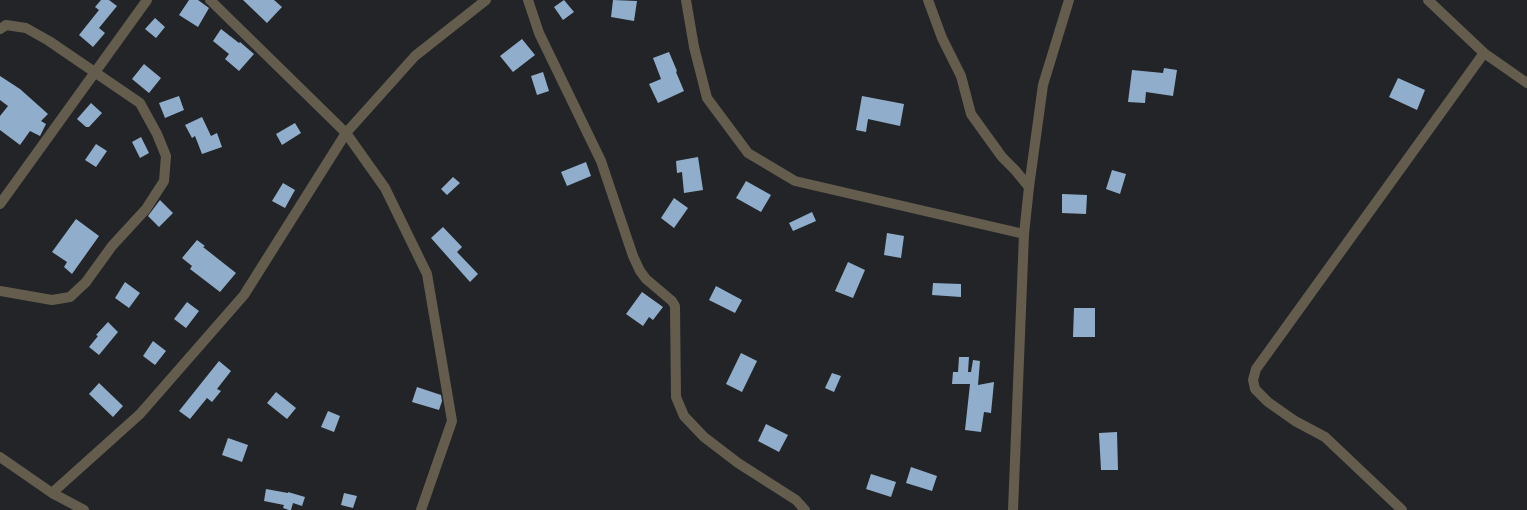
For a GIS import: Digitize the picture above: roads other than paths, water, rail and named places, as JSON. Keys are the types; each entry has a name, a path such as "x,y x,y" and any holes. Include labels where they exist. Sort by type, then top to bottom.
{"street":[{"path":"0,204 147,0"},
{"path":"210,0 346,133 385,188 427,274 452,421 421,510"},
{"path":"52,493 140,414 244,295 346,133 415,56 486,0"},
{"path":"528,0 539,32 601,161 633,256 640,271 646,279 672,301 675,306 676,397 684,416 704,437 738,463 796,500 805,510"},
{"path":"686,0 694,47 707,98 748,153 795,181 1024,234"},
{"path":"928,0 942,38 961,76 971,114 1002,157 1015,170 1029,188"},
{"path":"1013,510 1024,234 1029,188 1043,85 1069,0"},
{"path":"1428,0 1484,53 1527,83"},
{"path":"0,29 6,25 26,28 95,71 111,84 140,103 157,134 166,156 164,181 146,209 112,246 86,282 70,297 52,300 0,291"},
{"path":"1402,510 1325,437 1296,421 1268,402 1255,390 1253,380 1256,369 1484,53"},
{"path":"0,457 52,493 84,510"}]}
